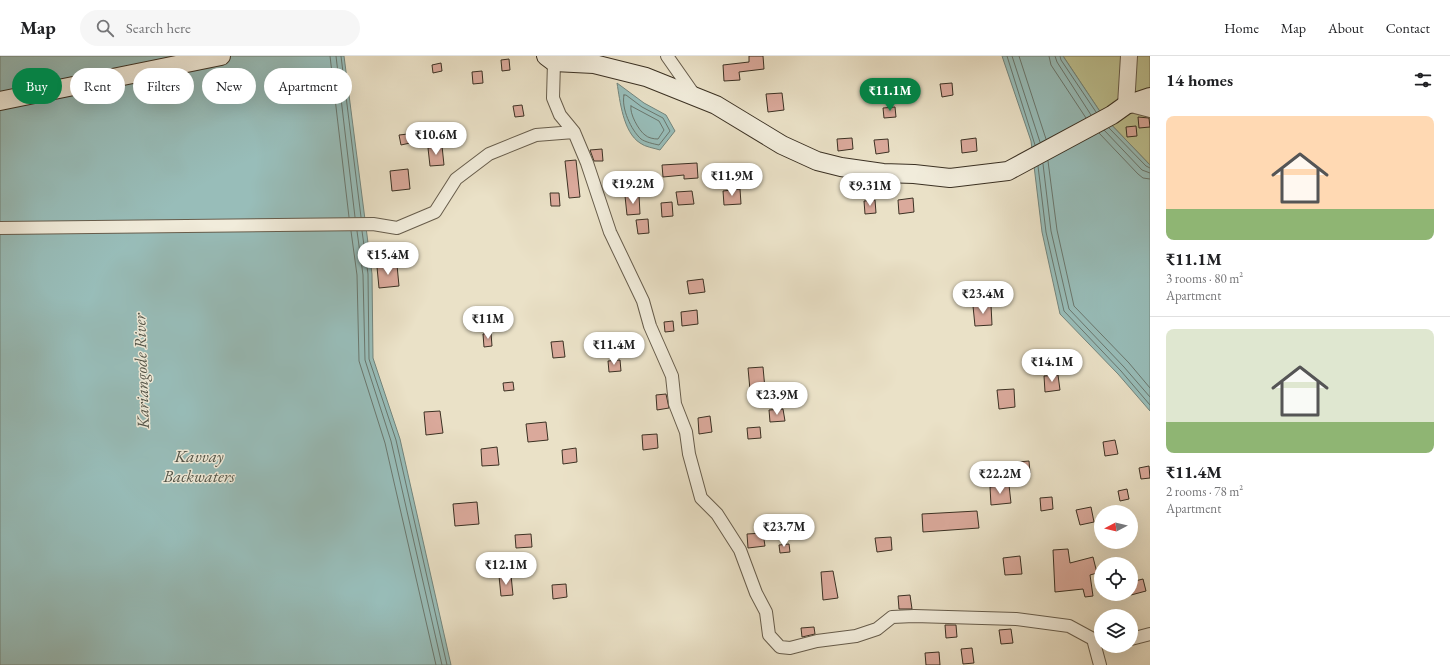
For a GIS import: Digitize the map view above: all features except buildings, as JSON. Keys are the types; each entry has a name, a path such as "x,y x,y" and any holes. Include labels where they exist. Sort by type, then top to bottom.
{"main road":[{"path":"0,101 221,56"},
{"path":"550,59 602,65 646,77 716,105 782,145 817,161 841,167 883,173 914,174 950,178 1008,171 1119,110 1150,97"}],"street":[{"path":"667,56 695,97"},
{"path":"1129,56 1119,110 1150,111"},
{"path":"550,59 554,98 560,115 574,132 592,178 610,232 643,301 650,326 672,376 675,404 686,432 689,454 701,498 717,514 740,550 756,593 766,612 769,634 780,647 790,648 817,641 856,636 877,628 892,617 914,616 1016,619 1069,626 1094,638"},
{"path":"0,228 373,224 397,228 436,212 456,179 489,154 536,135 574,132"},
{"path":"1138,637 1150,634"},
{"path":"1099,653 1100,665"}],"green space":[{"path":"1063,56 1150,56 1150,165 1103,116"}],"water":[{"name":"Kavvay Backwaters","path":"0,56 344,56 346,68 264,68 264,104 350,104 372,274 373,358 400,439 451,665 0,665"},
{"path":"1002,56 1063,56 1103,116 1150,165 1150,411 1118,374 1060,314 1042,232 1031,141"},
{"path":"617,83 644,103 666,115 675,131 660,150 642,144 634,138 630,132 623,116"}],"water label":[{"name":"Kariangode River","path":"141,371"}]}
